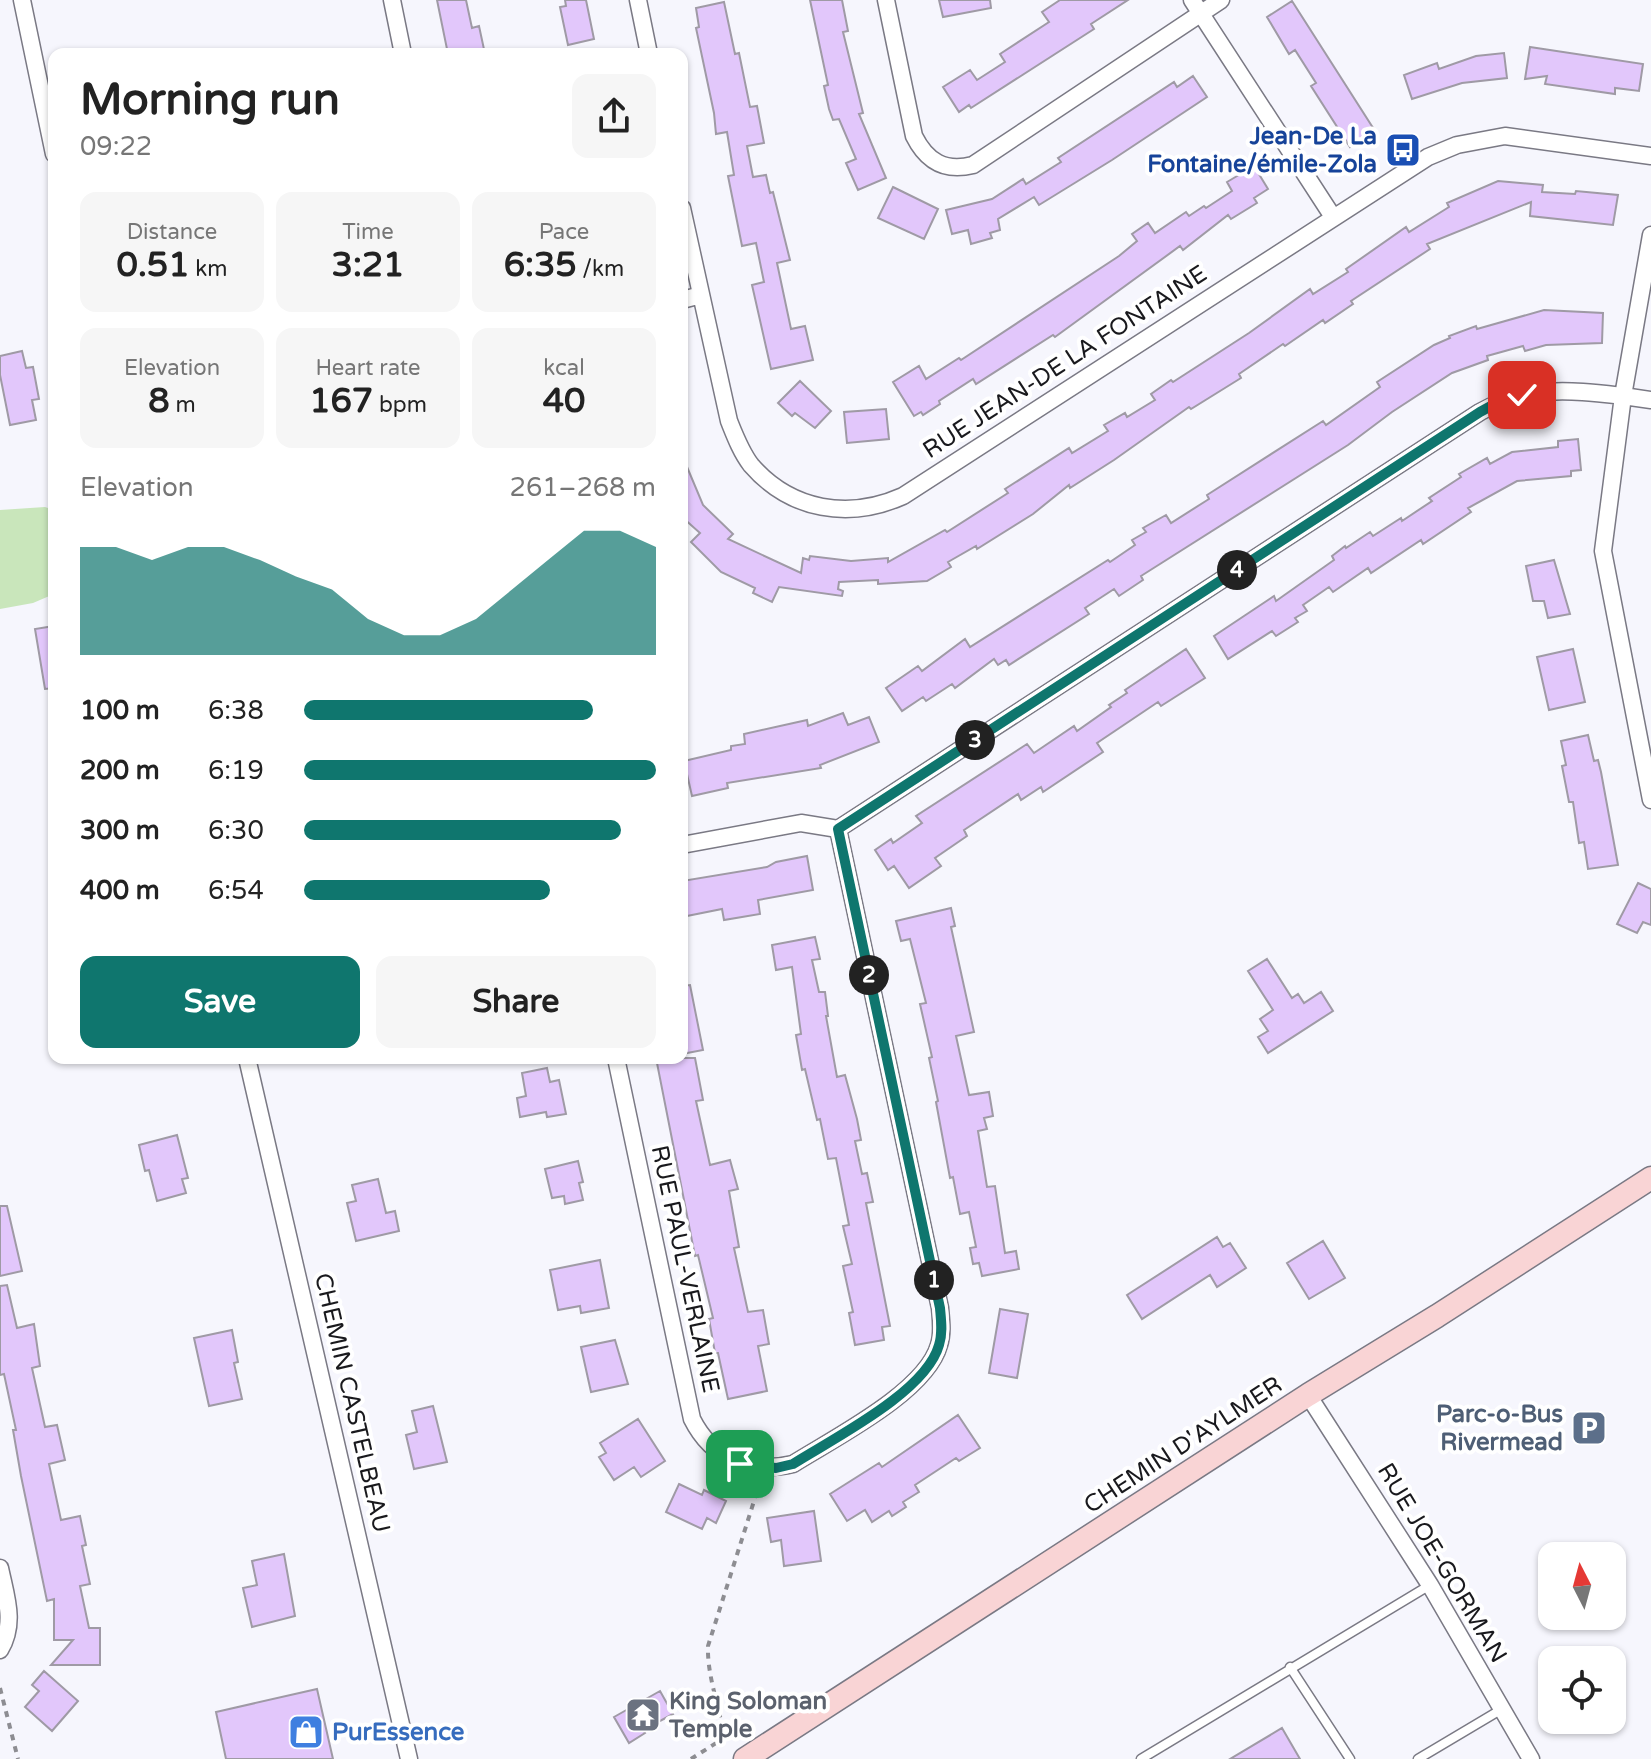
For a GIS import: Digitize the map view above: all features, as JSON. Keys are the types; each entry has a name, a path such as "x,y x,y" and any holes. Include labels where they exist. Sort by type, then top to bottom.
{"main road":[{"name":"CHEMIN D'AYLMER","path":"745,1759 1308,1395 1651,1178"}],"street":[{"path":"22,0 48,125"},
{"path":"392,0 402,48"},
{"path":"638,0 648,48"},
{"path":"886,0 914,136 921,151 931,160 942,167 958,169 973,165 1196,6 1221,0"},
{"path":"1196,6 1333,217"},
{"name":"RUE JEAN-DE LA FONTAINE","path":"688,235 729,421 739,446 770,483 807,503 827,509 868,509 903,496 1428,157 1457,145 1505,136 1651,156"},
{"path":"1651,235 1623,396 1603,551 1651,800"},
{"path":"688,298 701,295"},
{"path":"688,844 801,823 838,829 1502,400 1544,391 1571,390 1651,400"},
{"name":"RUE PAUL-VERLAINE","path":"617,1064 692,1419 700,1435 714,1450 740,1464 776,1468 793,1464 910,1389 933,1361 940,1344 940,1308 838,829"},
{"name":"CHEMIN CASTELBEAU","path":"248,1064 409,1759"},
{"name":"RUE JOE-GORMAN","path":"1308,1395 1430,1585 1531,1759"},
{"path":"0,1568 10,1631 0,1650"}],"lane":[{"path":"1141,1759 1430,1585"},
{"path":"1290,1667 1350,1759"},
{"path":"1418,1759 1502,1709"}],"path":[{"path":"691,1759 724,1738 721,1709 708,1665 708,1646 755,1498 757,1467"},
{"path":"0,1688 18,1759"}],"green space":[{"path":"48,508 48,597 33,603 0,609 0,510"}],"building":[{"path":"437,0 466,0 472,28 479,26 484,48 447,48"},
{"path":"565,0 586,0 594,39 568,45 560,7 566,6"},
{"path":"810,0 842,0 848,31 843,32 863,113 859,114 886,178 858,190 846,163 856,159 839,119 833,120 829,109 824,86 828,85"},
{"path":"939,0 990,0 991,8 943,17"},
{"path":"1060,0 1128,0 1091,24 1094,29 971,108 969,105 959,112 943,87 970,70 977,80 1005,62 1000,54 1049,22 1042,12"},
{"path":"1292,1 1375,131 1350,147 1311,86 1316,83 1295,50 1289,54 1267,17"},
{"path":"724,2 750,107 757,106 764,143 747,146 753,177 766,175 770,193 773,192 790,260 777,263 791,329 805,326 813,360 771,369 752,285 764,282 756,243 742,246 728,176 734,175 727,132 716,134 696,28 699,27 696,8"},
{"path":"1530,47 1643,64 1639,91 1615,88 1615,94 1545,84 1547,76 1525,79"},
{"path":"1504,53 1507,78 1462,83 1412,99 1404,75 1437,63 1439,69 1476,56"},
{"path":"1193,76 1207,97 1112,160 1039,205 1034,197 998,219 1000,230 990,233 992,238 971,244 968,230 952,234 946,210 992,199 1023,179 1026,184 1061,162 1058,158 1174,82 1177,87"},
{"path":"1254,166 1268,189 1254,198 1257,203 1231,219 1228,215 1183,250 1180,246 1055,337 1053,335 976,384 973,379 923,415 921,412 914,416 893,382 919,366 926,379 959,358 961,360 1119,256 1137,241 1132,234 1148,223 1155,233 1186,212 1189,216 1204,206 1206,208 1232,191 1227,182"},
{"path":"1498,181 1543,185 1542,192 1618,195 1613,225 1530,216 1531,202 1427,244 1430,249 1351,301 1353,304 1325,323 1323,320 1285,346 1283,344 1239,374 1241,378 1191,409 1189,407 1070,488 1069,485 1033,514 977,549 976,546 948,562 951,567 927,581 878,584 878,580 839,582 838,589 843,591 842,596 779,587 772,602 753,593 755,588 721,572 691,542 700,533 688,522 688,469 703,505 733,534 728,539 801,573 803,558 809,560 810,556 851,561 888,558 888,562 945,530 947,532 1008,493 1005,489 1069,448 1072,453 1108,431 1104,425 1125,413 1127,417 1155,400 1151,394 1171,380 1173,382 1249,333 1310,289 1313,294 1348,272 1346,269 1406,227 1409,232 1449,207 1447,203"},
{"path":"893,187 938,209 924,239 878,218"},
{"path":"1544,310 1603,313 1602,343 1546,345 1525,351 1523,346 1487,356 1488,360 1452,373 1392,412 1348,445 1141,576 1143,580 1119,596 1114,589 1085,608 1089,614 1009,665 1006,660 998,665 994,659 955,688 952,684 926,701 923,697 902,711 886,688 918,666 922,671 965,639 970,647 1108,560 1110,562 1135,545 1132,540 1146,532 1143,528 1166,515 1171,523 1209,499 1207,495 1323,421 1326,425 1380,387 1377,382 1449,336 1476,326 1477,329"},
{"path":"22,351 26,368 33,367 39,399 32,400 36,420 10,425 0,375 0,356"},
{"path":"800,381 831,411 815,428 795,413 792,416 778,403"},
{"path":"886,409 889,439 847,443 844,412"},
{"path":"1578,439 1581,470 1571,471 1571,476 1517,481 1468,508 1471,512 1423,544 1421,540 1371,573 1368,568 1333,592 1329,587 1303,605 1307,611 1295,618 1298,622 1276,636 1272,631 1228,659 1214,636 1274,596 1276,601 1334,560 1332,556 1345,546 1370,532 1373,536 1401,518 1402,521 1432,501 1429,498 1461,477 1459,474 1487,458 1490,464 1512,452 1558,447 1558,441"},
{"path":"1554,560 1570,614 1548,618 1544,601 1533,601 1526,566"},
{"path":"48,627 48,689 45,689 35,629"},
{"path":"1186,649 1205,678 1161,706 1158,702 1097,743 1103,752 1043,792 1041,787 1021,800 1018,794 964,830 967,836 935,858 941,866 909,888 894,866 888,870 875,850 891,839 893,843 922,823 916,816 1027,744 1034,753 1074,726 1077,731 1111,707 1109,705 1127,693 1125,690"},
{"path":"1573,649 1585,702 1549,710 1537,657"},
{"path":"843,713 848,725 869,717 879,742 820,765 821,768 727,783 728,788 692,796 688,760 745,744 744,734 807,720 808,726"},
{"path":"1588,735 1594,761 1598,760 1601,772 1618,865 1588,869 1584,842 1579,843 1573,802 1569,802 1561,741"},
{"path":"807,856 813,890 758,900 760,914 724,920 722,909 688,916 688,880 767,867 776,862"},
{"path":"1638,883 1651,889 1651,925 1643,922 1637,933 1617,924"},
{"path":"951,908 955,926 951,927 974,1032 956,1036 969,1095 989,1092 993,1116 984,1118 987,1129 978,1131 987,1187 995,1186 1005,1253 1016,1251 1019,1269 982,1276 979,1263 973,1264 970,1248 976,1247 969,1212 960,1214 953,1177 950,1178 929,1058 932,1057 920,1004 926,1003 910,939 901,941 896,921"},
{"path":"815,937 820,959 812,960 819,992 825,992 837,1077 845,1075 857,1119 861,1140 855,1141 862,1174 867,1173 873,1202 866,1203 890,1326 882,1327 884,1340 855,1345 849,1313 853,1312 843,1266 852,1264 843,1226 849,1225 836,1158 828,1159 820,1119 817,1120 805,1069 802,1070 796,1035 801,1034 792,967 776,970 772,945"},
{"path":"1267,959 1292,998 1298,994 1304,1003 1321,992 1333,1011 1268,1053 1258,1037 1268,1031 1260,1019 1273,1010 1248,971"},
{"path":"688,985 703,1050 688,1053"},
{"path":"688,1058 695,1058 703,1100 696,1101 710,1165 730,1160 738,1189 729,1191 739,1247 734,1248 748,1312 763,1310 769,1344 758,1346 767,1391 728,1399 718,1353 715,1353 709,1319 713,1318 698,1255 695,1256 657,1064 688,1064"},
{"path":"547,1068 550,1082 559,1080 566,1114 547,1117 546,1112 520,1117 517,1098 526,1096 522,1073"},
{"path":"177,1135 188,1178 182,1179 186,1193 157,1201 139,1145"},
{"path":"578,1161 583,1200 565,1204 564,1196 552,1198 545,1169"},
{"path":"378,1179 386,1213 395,1211 399,1231 356,1241 347,1203 356,1201 352,1185"},
{"path":"0,1206 7,1206 22,1271 0,1276"},
{"path":"1217,1237 1223,1247 1230,1243 1246,1268 1217,1287 1210,1275 1142,1319 1127,1295"},
{"path":"1323,1241 1345,1278 1309,1299 1287,1263"},
{"path":"600,1260 609,1308 581,1313 580,1306 558,1310 550,1270"},
{"path":"7,1285 17,1328 34,1324 40,1366 32,1368 45,1427 57,1425 65,1460 49,1464 61,1520 80,1516 90,1584 80,1586 89,1628 100,1628 100,1665 51,1665 73,1640 54,1640 54,1599 47,1601 21,1476 13,1430 16,1430 4,1374 0,1375 0,1286"},
{"path":"1000,1309 1028,1314 1017,1378 989,1373"},
{"path":"232,1330 238,1362 234,1363 242,1399 209,1406 194,1338"},
{"path":"615,1340 628,1384 591,1392 581,1347"},
{"path":"433,1406 447,1462 414,1469 406,1435 417,1432 412,1411"},
{"path":"958,1415 980,1448 959,1461 956,1458 915,1485 919,1492 903,1502 906,1507 892,1516 889,1511 872,1522 865,1510 847,1521 830,1494 879,1463 882,1467"},
{"path":"638,1419 665,1461 641,1477 634,1467 614,1480 599,1457 606,1453 600,1443"},
{"path":"679,1484 702,1495 704,1490 726,1501 716,1523 707,1518 702,1529 666,1512"},
{"path":"814,1511 821,1561 784,1566 781,1540 771,1542 767,1518"},
{"path":"284,1554 295,1616 252,1627 243,1588 257,1585 252,1561"},
{"path":"44,1671 78,1701 52,1731 25,1707 39,1691 32,1685"},
{"path":"317,1689 333,1759 226,1759 216,1712"},
{"name":"King Soloman Temple","path":"660,1691 673,1714 643,1730 645,1733 629,1743 614,1717"},
{"path":"1282,1728 1300,1759 1230,1759"}],"place":[{"name":"Jean-De La Fontaine/émile-Zola","path":"1403,150"},
{"name":"Parc-o-Bus Rivermead","path":"1589,1428"},
{"name":"King Soloman Temple","path":"643,1715"},
{"name":"PurEssence","path":"306,1732"}],"route":[{"path":"740,1464 776,1468 793,1464 910,1389 933,1361 940,1344 940,1308 838,829 1480,412 1502,400 1522,395"}]}
